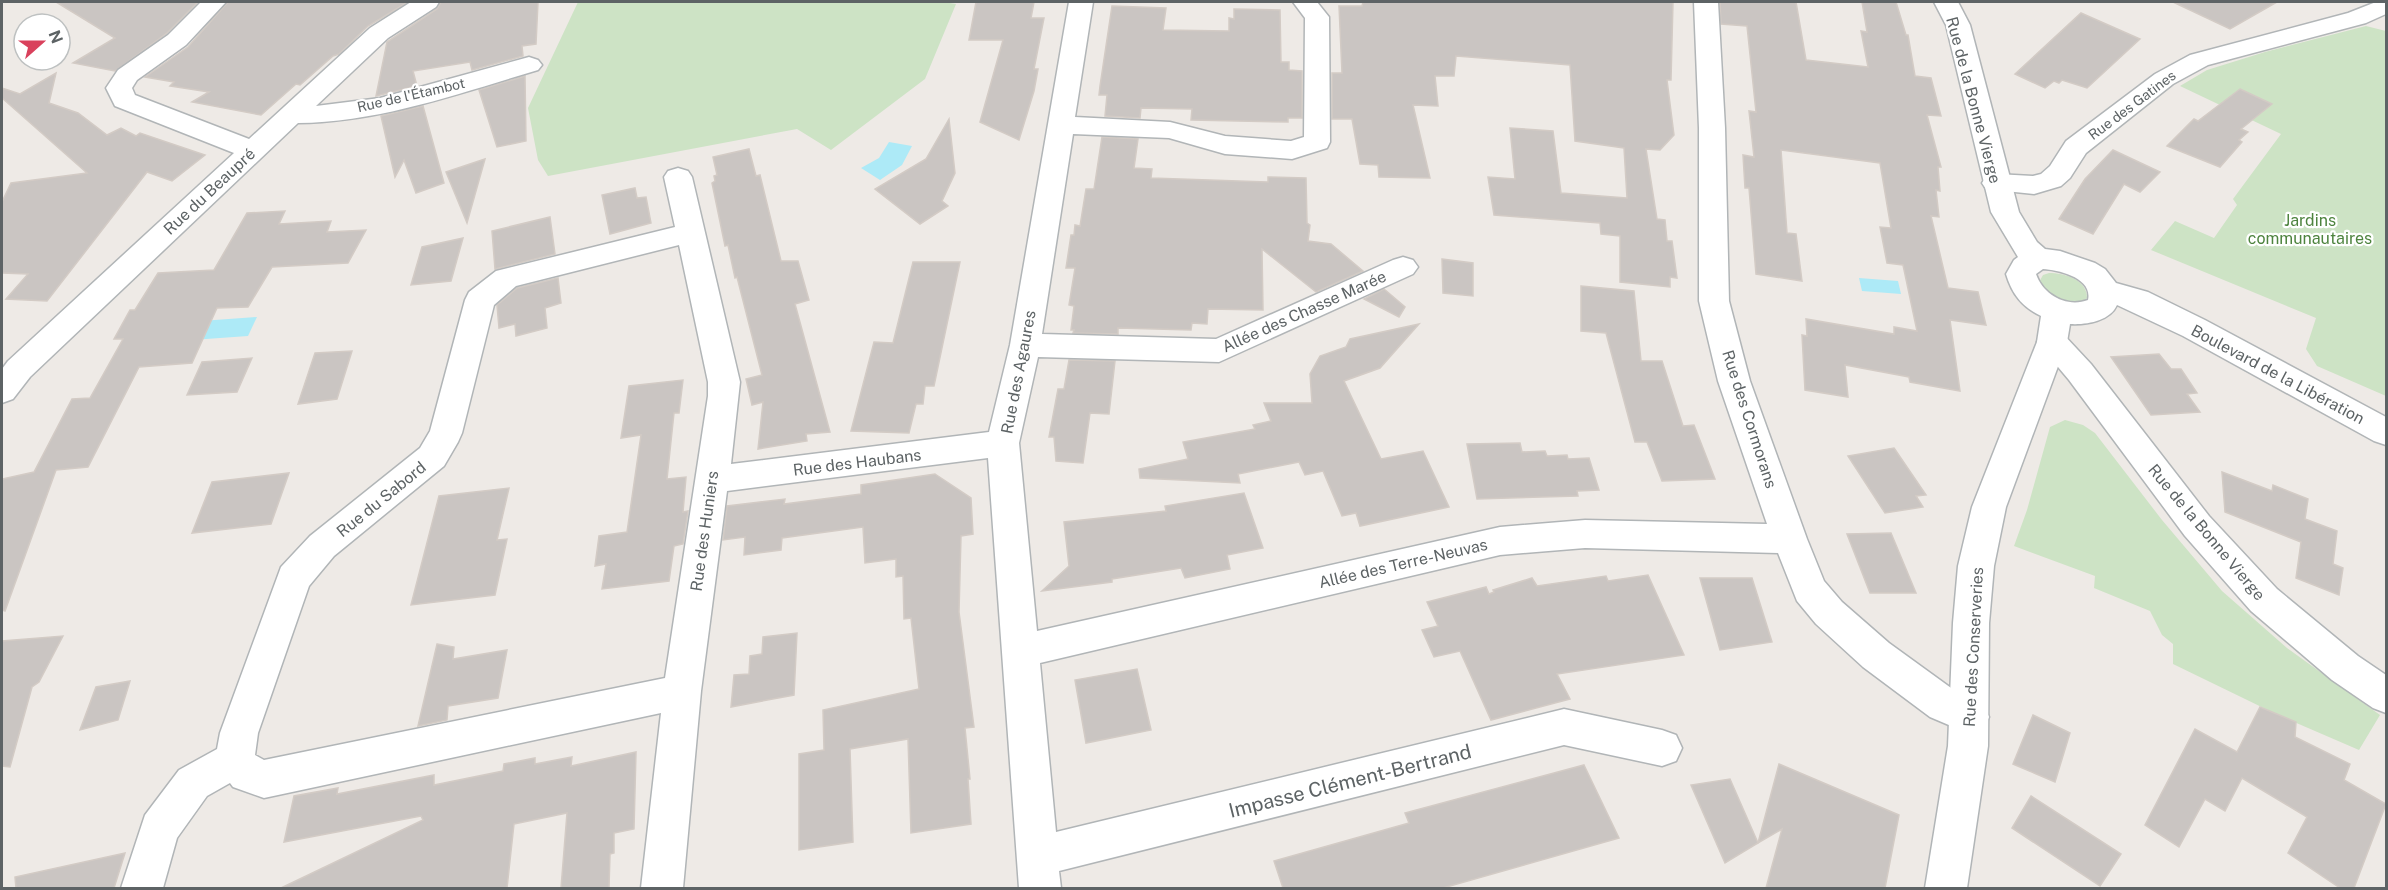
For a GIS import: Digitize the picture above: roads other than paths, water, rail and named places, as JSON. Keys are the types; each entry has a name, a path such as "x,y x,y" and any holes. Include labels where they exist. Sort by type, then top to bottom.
{"street":[{"path":"214,2 177,40 127,75 119,88 124,100 252,150"},
{"name":"Rue du Beaupré","path":"2,391 19,369 379,33 427,2"},
{"name":"Rue des Agaures","path":"1039,872 1003,443 1025,345 1081,2"},
{"path":"1062,125 1170,130 1225,144 1292,150 1317,142 1317,17 1305,2"},
{"name":"Rue des Cormorans","path":"1706,2 1712,128 1714,302 1734,381 1790,538 1810,590 1828,614 1876,655 1944,705 1970,717"},
{"name":"Rue de la Bonne Vierge","path":"1946,2 1958,25 2005,212 2027,249 2038,260"},
{"name":"Rue des Gatines","path":"1996,183 2034,186 2051,180 2060,172 2076,147 2184,66 2357,18 2386,6"},
{"name":"Rue de l'Étambot","path":"291,115 315,116 391,103 529,65"},
{"name":"Rue des Huniers","path":"662,888 682,691 724,396 724,382 678,177"},
{"name":"Rue du Sabord","path":"235,760 239,733 294,578 322,546 432,457 446,433 480,300 506,278 689,233"},
{"path":"2051,259 2078,266 2099,281 2104,290 2105,299 2102,306 2094,311 2071,313 2054,326 2022,282 2021,274 2024,267 2038,260 2051,259"},
{"name":"Allée des Chasse Marée","path":"1025,345 1219,351 1403,267"},
{"name":"Boulevard de la Libération","path":"2104,290 2128,297 2163,314 2386,432"},
{"name":"Rue de la Bonne Vierge","path":"2054,326 2080,372 2197,526 2264,600 2344,668 2386,696"},
{"name":"Rue des Conserveries","path":"1946,888 1968,746 1971,622 1976,566 1989,507 2054,326"},
{"name":"Rue des Haubans","path":"711,480 1003,443"},
{"name":"Allée des Terre-Neuvas","path":"1022,651 1500,541 1585,534 1790,538"},
{"path":"142,888 159,829 193,783 235,760 247,774 264,779 682,691"},
{"name":"Impasse Clément-Bertrand","path":"1039,872 1564,727 1662,748"}],"water":[{"path":"889,142 912,146 902,165 880,180 861,168 879,158"},
{"path":"1859,278 1898,281 1901,294 1862,291"},
{"path":"257,317 248,336 192,340 201,321"}],"park label":[{"name":"Jardins communautaires","path":"2310,229"}]}
